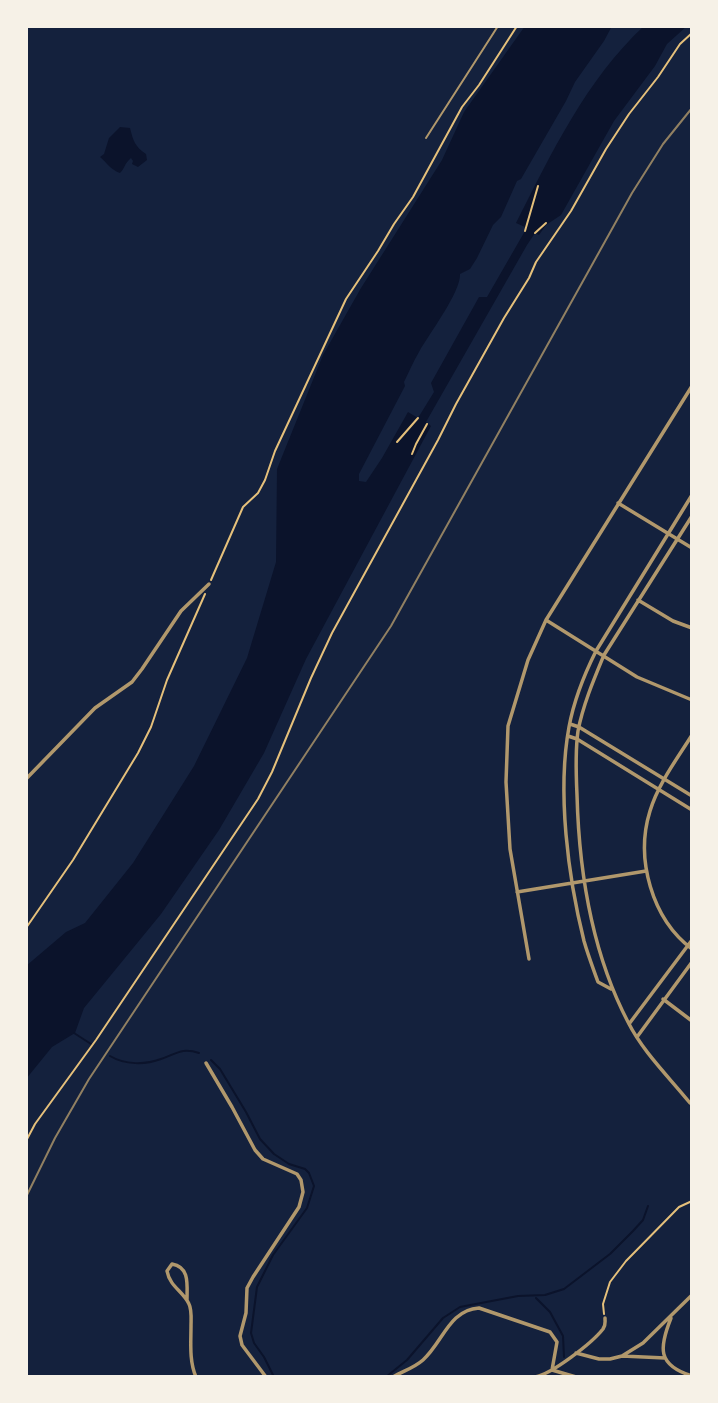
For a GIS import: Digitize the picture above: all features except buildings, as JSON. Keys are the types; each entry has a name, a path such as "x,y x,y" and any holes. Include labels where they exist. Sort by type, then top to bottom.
{"street":[{"path":"529,959 510,849 506,782 508,726 528,660 545,620 692,386"},
{"path":"613,990 598,982 584,942 573,883 565,807 569,724 596,651 692,495"},
{"path":"618,503 692,548"},
{"path":"691,1102 637,1037 613,990 596,939 584,881 576,773 579,727 604,655 692,516"},
{"path":"26,779 95,708 132,682 181,611 209,584"},
{"path":"638,600 673,621 692,628"},
{"path":"545,620 637,677 692,700"},
{"path":"569,724 579,727 692,796"},
{"path":"690,948 671,929 657,905 646,871 645,834 649,811 659,789 692,735"},
{"path":"568,736 692,810"},
{"path":"517,892 646,871"},
{"path":"629,1024 690,948 692,940"},
{"path":"637,1037 692,962"},
{"path":"663,999 692,1021"},
{"path":"206,1063 255,1150 263,1159 297,1174 303,1185 299,1207 247,1288 245,1319 240,1336 242,1345 266,1377"},
{"path":"187,1300 185,1272 181,1266 172,1264 167,1272 169,1279 191,1307 191,1348 196,1377"},
{"path":"622,1356 643,1343 692,1295"},
{"path":"393,1377 425,1359 452,1321 471,1308 480,1308 550,1332 557,1342 552,1370"},
{"path":"673,1314 665,1337 665,1358 671,1366 692,1376"},
{"path":"535,1377 552,1370 576,1353 602,1329 605,1318"},
{"path":"576,1353 599,1359 622,1356 665,1358"},
{"path":"552,1370 576,1377"}],"lane":[{"path":"426,138 498,26"}],"path":[{"path":"26,928 73,860 138,753 243,507 258,493 265,480 275,451 346,299 414,197 462,107 517,26"},
{"path":"26,1141 258,799 332,633 536,262 571,211 629,114 680,44 692,33"},
{"path":"525,230 538,186"},
{"path":"535,233 546,223"},
{"path":"397,442 418,418"},
{"path":"412,454 427,424"},
{"path":"605,1318 603,1304 610,1282 618,1271 679,1207 692,1201"}],"water":[{"path":"525,26 612,26 575,82 521,179 517,181 501,217 493,225 477,258 470,269 460,274 459,282 444,313 415,360 404,382 405,386 359,474 359,481 366,482 408,412 418,418 434,392 431,383 479,297 487,297 525,231 525,227 516,223 571,119 604,70 644,26 687,26 667,44 655,66 614,121 561,215 546,225 539,235 535,233 527,245 426,422 431,426 306,659 264,753 219,830 161,914 84,1008 75,1033 52,1047 26,1079 26,966 66,932 85,923 133,863 194,766 247,658 276,562 277,469 323,355 361,288 442,160 464,112"},
{"path":"120,127 130,128 135,143 146,154 147,160 138,167 132,164 131,158 120,173 100,157 104,154 109,138"}],"waterway":[{"path":"74,1033 91,1044"},
{"path":"110,1056 122,1061 142,1063 183,1051 199,1053"},
{"path":"211,1060 220,1069 260,1139 274,1154 289,1164 305,1169 314,1186 307,1208 273,1255 257,1287 251,1333 274,1377"},
{"path":"386,1377 407,1360 443,1318 460,1307 518,1296 545,1295 564,1289 610,1254 643,1220 648,1206"},
{"path":"536,1298 550,1312 563,1336 564,1357"}],"railway":[{"path":"26,1197 55,1138 89,1079 391,626 632,193 663,144 692,108"}]}
